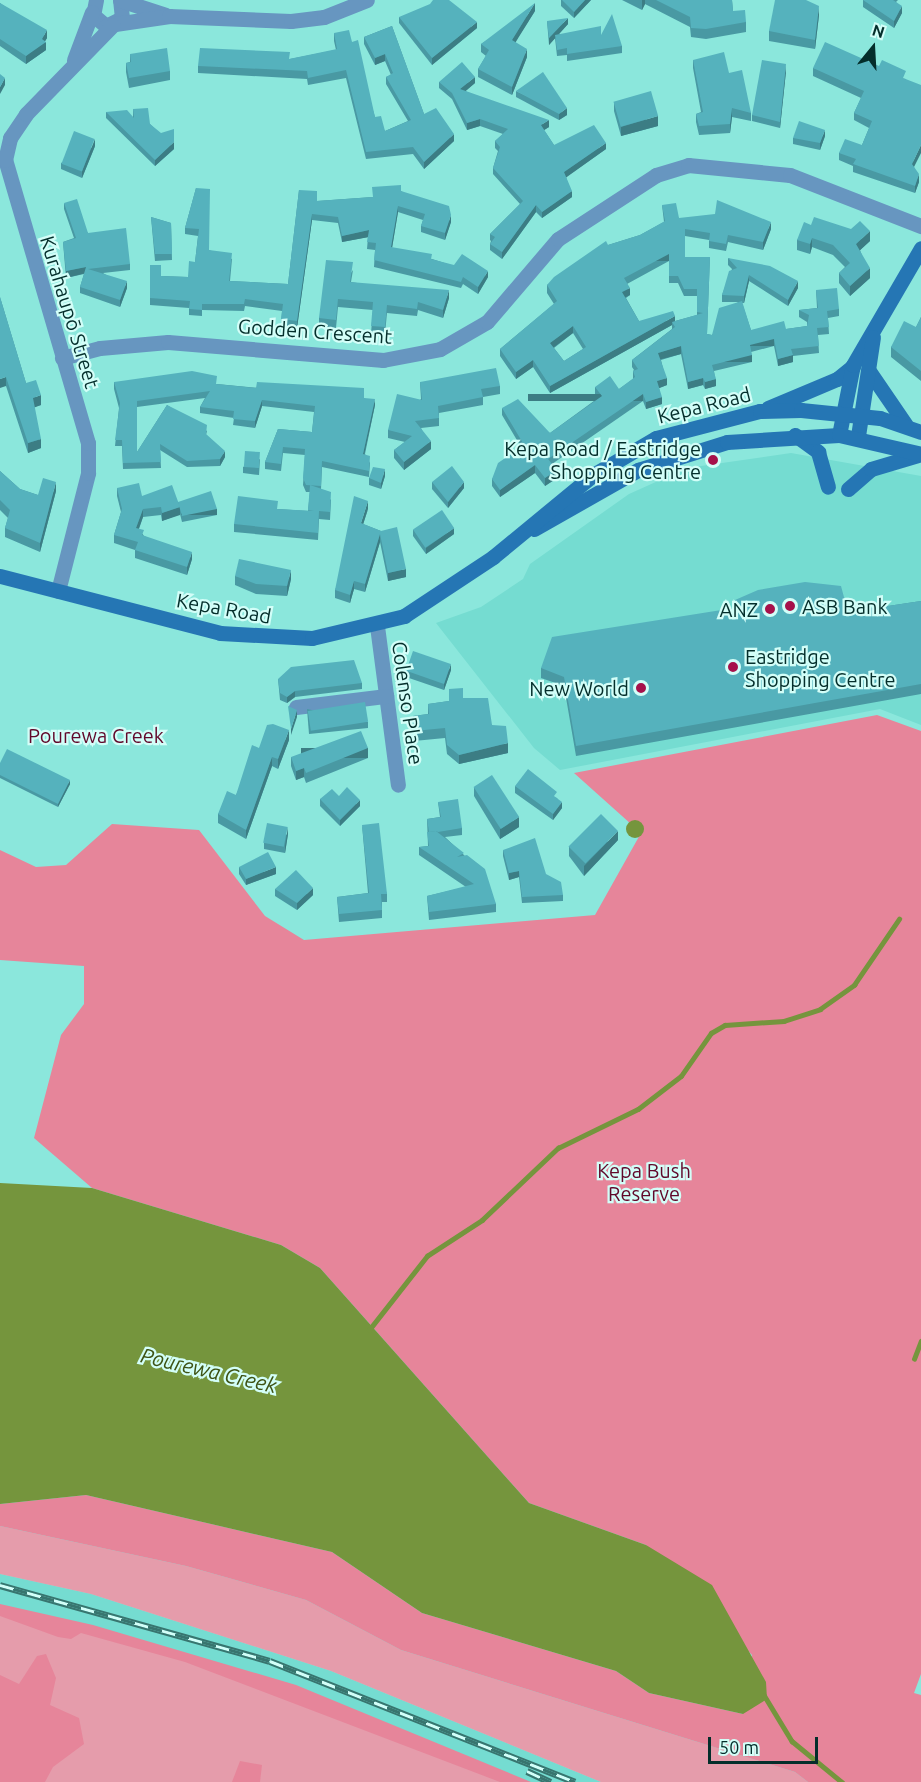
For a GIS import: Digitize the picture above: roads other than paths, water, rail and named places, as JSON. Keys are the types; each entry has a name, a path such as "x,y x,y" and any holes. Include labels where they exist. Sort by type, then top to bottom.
{"main road":[{"path":"760,411 837,379 854,365 873,337 921,248"},
{"path":"858,436 873,337"},
{"path":"839,435 842,412 854,365"},
{"path":"869,371 914,430"},
{"name":"Kepa Road","path":"526,533 554,503 641,445 760,411 842,412 914,430"},
{"path":"792,434 818,452 828,487"},
{"name":"Kepa Road","path":"0,576 256,638 312,638 377,626 456,584 526,533 655,463 727,442 792,434 858,436 921,454"},
{"path":"848,489 871,469 921,454"}],"street":[{"path":"114,25 123,15 120,0 169,15"},
{"path":"92,5 100,24 114,25 169,15 291,21 324,17 367,0"},
{"name":"Kurahaupō Street","path":"71,65 92,5"},
{"name":"Kurahaupō Street","path":"58,591 89,464 85,427 62,358 5,160 15,128 71,65 114,25"},
{"name":"Godden Crescent","path":"62,358 100,348 168,342 383,360 440,349 487,322 558,239 656,175 680,166 790,174 921,226"},
{"name":"Colenso Place","path":"377,626 398,785"},
{"path":"296,706 386,696"}],"water":[{"path":"635,820 641,823 644,829 641,835 635,838 629,835 626,829 629,823"},
{"path":"0,1183 92,1188 281,1245 320,1268 529,1503 646,1545 712,1585 766,1682 767,1699 743,1714 649,1693 616,1671 422,1613 332,1552 86,1495 0,1504"}],"waterway":[{"path":"369,1330 427,1256 482,1220 558,1148 638,1109 681,1076 711,1033 725,1025 784,1021 820,1009 854,985 899,919"},
{"path":"914,1359 921,1341"},
{"name":"Pourewa Creek","path":"764,1695 792,1741 842,1782"}],"railway":[{"path":"0,1585 270,1661 575,1782"},
{"path":"527,1771 551,1782"}],"place":[{"name":"Kepa Road / Eastridge Shopping Centre","path":"713,460"},
{"name":"ASB Bank","path":"790,606"},
{"name":"ANZ","path":"770,609"},
{"name":"Eastridge Shopping Centre","path":"733,667"},
{"name":"New World","path":"641,688"}],"park label":[{"name":"Kepa Bush Reserve","path":"644,1182"}]}
